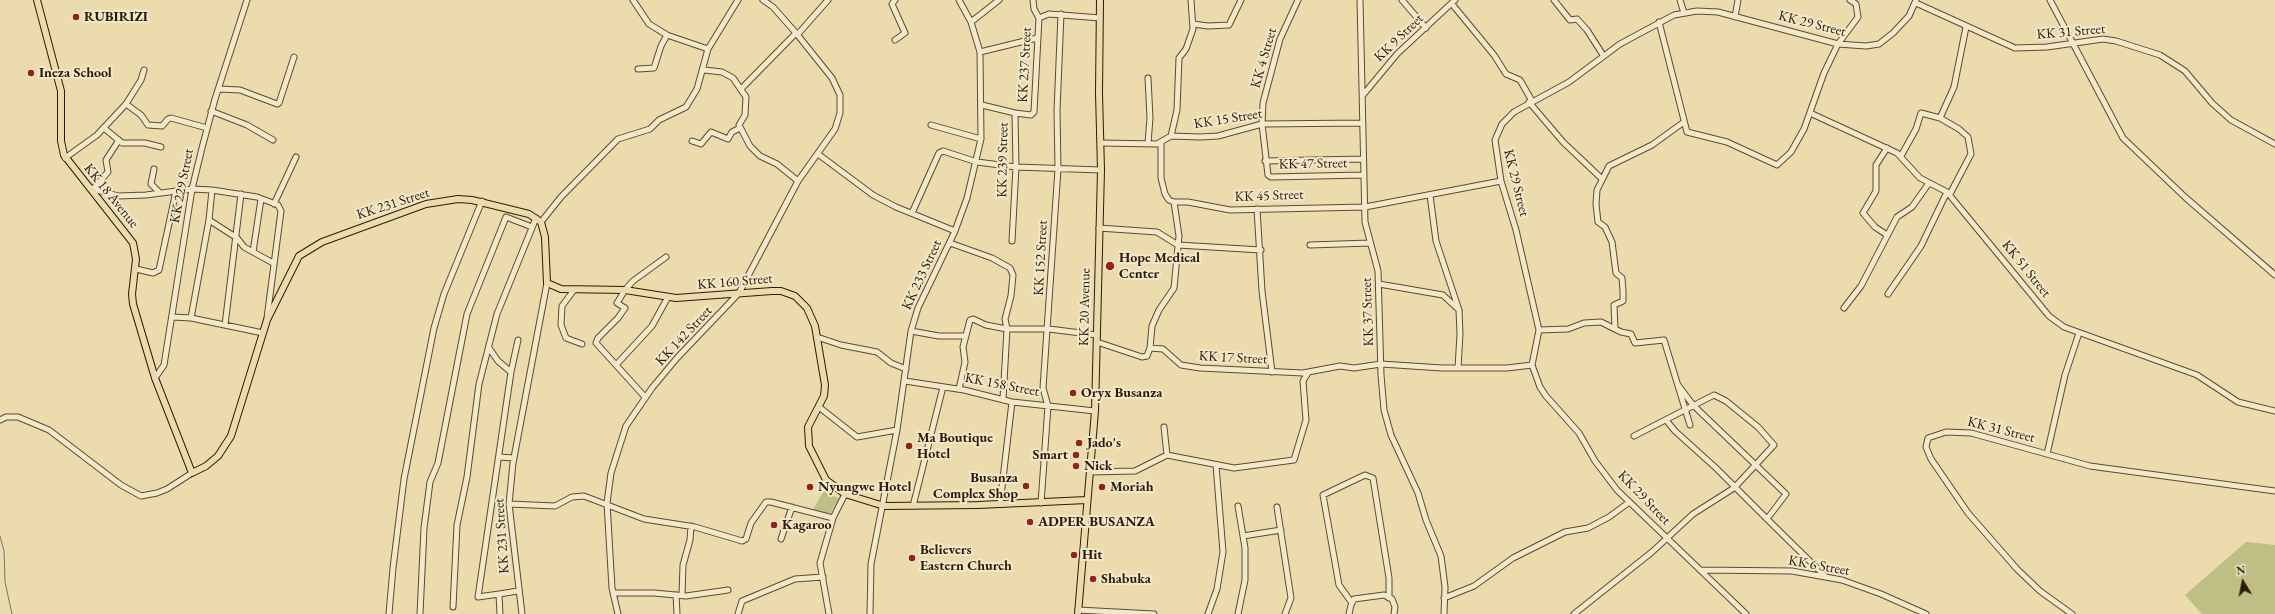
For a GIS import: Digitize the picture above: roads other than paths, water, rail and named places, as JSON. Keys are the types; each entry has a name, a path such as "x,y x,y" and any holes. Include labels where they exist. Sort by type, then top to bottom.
{"main road":[{"name":"KK 18 Avenue","path":"37,0 61,91 61,141 65,158 133,243 136,252 136,269 132,284 133,304 155,378 192,473"},
{"name":"KK 20 Avenue","path":"1078,612 1095,411 1101,170 1099,93 1100,0"},
{"name":"KK 231 Street","path":"192,473 206,466 218,456 231,436 267,320 296,261 304,252 353,230 426,204 458,199 482,201 529,214 539,220 545,237 547,283"},
{"name":"KK 160 Street","path":"547,283 561,289 625,290 668,297 692,298 739,293 782,291 796,296 804,304 811,316 817,337 825,385 825,391 819,407 808,427 809,446 826,480 845,494 884,506 1041,503 1087,500"}],"street":[{"name":"KK 229 Street","path":"155,378 164,365 173,317 192,189 211,112 247,0"},
{"path":"633,0 649,24 667,35 708,49"},
{"path":"453,607 457,525 467,477 479,384 497,314 532,227 618,139 650,129 659,120 686,107 697,89 704,70 708,49 738,0"},
{"name":"KK 142 Street","path":"618,614 613,593 607,503 611,472 620,439 626,426 645,397 685,349 739,293 798,181 835,129 838,120 840,95 835,83 820,61 797,33 773,7 763,0"},
{"path":"741,89 828,0"},
{"path":"895,0 892,4 905,34 895,40"},
{"name":"KK 233 Street","path":"870,614 871,564 884,506 905,381 911,331 921,301 955,231 977,162 981,139 982,104 980,52 971,22 959,0"},
{"path":"971,22 999,0"},
{"name":"KK 237 Street","path":"1016,113 1031,115 1034,112 1039,18 1034,9 1032,0"},
{"path":"1101,143 1161,142 1171,136 1177,110 1179,58 1191,36 1193,24 1191,0"},
{"path":"1193,24 1208,26 1228,25 1241,0"},
{"name":"KK 4 Street","path":"1262,124 1264,103 1276,53 1283,31 1298,0"},
{"name":"KK 37 Street","path":"1360,0 1363,96 1363,175 1366,227 1370,243 1374,251 1379,284 1381,364 1386,422 1418,492 1426,520 1442,556 1444,614"},
{"path":"1402,0 1426,28"},
{"path":"1554,0 1570,20 1577,19 1587,30 1604,55"},
{"path":"1680,0 1684,13"},
{"path":"1735,17 1738,0"},
{"path":"1659,22 1684,122 1688,132 1716,138 1777,165 1791,152 1810,113 1824,73 1838,44 1858,17 1856,4 1850,0"},
{"path":"2050,0 2123,138 2186,198 2275,275"},
{"path":"1454,2 1494,54 1506,74 1520,80 1530,102 1563,142 1601,178"},
{"name":"KK 9 Street","path":"1363,96 1397,54 1454,2"},
{"name":"KK 29 Street","path":"1746,614 1628,503 1595,461 1576,429 1546,396 1532,364 1538,330 1516,230 1501,180 1495,147 1497,131 1508,117 1530,102 1569,82 1604,55 1659,22 1684,13 1708,11 1838,44 1858,47 1879,44 1902,25 1916,2"},
{"name":"KK 31 Street","path":"1916,2 1966,27 2015,48 2074,44 2093,40 2116,41 2160,55 2185,71 2212,103 2231,120 2275,144"},
{"path":"1039,18 1048,14 1100,18"},
{"name":"KK 152 Street","path":"1041,503 1048,406 1043,388 1049,328 1058,169 1057,111 1061,14"},
{"path":"1940,118 1954,87 1966,27"},
{"path":"638,69 654,68 661,46 667,35"},
{"path":"980,52 1037,38"},
{"path":"218,89 240,90 277,104 279,103 294,57"},
{"path":"65,158 104,128 126,104 141,80 144,70"},
{"path":"704,70 731,76 747,100 745,115 739,124 750,146 760,156 777,164 798,181"},
{"path":"1148,78 1150,118 1148,143"},
{"path":"126,104 141,115 148,125 162,126 169,118 207,128"},
{"name":"KK 239 Street","path":"982,104 1016,113 1016,167 1012,241"},
{"path":"211,112 246,125 273,140"},
{"path":"1810,113 1887,148 1901,156 1915,174 1948,193"},
{"path":"1888,294 1921,246 1948,193 1970,158 1971,148 1970,142 1964,134 1940,118 1921,113 1916,129 1901,156"},
{"path":"1615,329 1614,305 1623,301 1624,291 1621,277 1616,273 1612,242 1605,227 1598,221 1595,197 1601,178 1609,166 1652,145 1684,122"},
{"name":"KK 15 Street","path":"1171,136 1218,136 1246,127 1262,124 1362,123"},
{"name":"KK 47 Street","path":"1262,124 1265,161 1268,175 1271,177 1363,175"},
{"path":"930,125 981,139"},
{"path":"104,128 125,144 145,143 161,147"},
{"path":"692,141 701,144 711,132 728,139 732,132 740,128"},
{"path":"91,189 108,172 106,160 119,140"},
{"path":"1097,342 1142,357 1147,356 1150,348 1152,326 1174,288 1179,230 1174,202 1169,200 1163,189 1159,166 1161,142"},
{"path":"1887,148 1876,165 1876,191 1864,213 1875,227 1887,235"},
{"path":"912,213 940,152 945,151 977,162 1016,167 1101,170"},
{"path":"818,154 873,195 896,207 955,231"},
{"path":"274,204 296,157"},
{"path":"1265,161 1363,159"},
{"path":"154,169 151,184 160,193"},
{"name":"KK 45 Street","path":"1174,202 1188,202 1225,210 1365,207 1501,180"},
{"path":"1844,308 1862,286 1897,217 1912,207 1929,183"},
{"path":"91,189 118,196 192,189 212,190 226,194 241,194 260,199 281,208 267,320"},
{"path":"191,318 209,220 212,190"},
{"path":"136,269 153,272 159,270 176,191"},
{"name":"KK 51 Street","path":"1948,193 1962,212 2049,316 2064,327 2197,375 2238,402 2275,411"},
{"path":"225,326 237,238 241,194"},
{"path":"1430,195 1436,241 1459,310 1460,334 1458,368"},
{"path":"253,252 260,199"},
{"path":"389,614 404,479 434,328 444,294 482,201"},
{"path":"1257,209 1261,250 1262,291 1272,372"},
{"path":"420,614 424,528 430,482 438,463 467,314 506,217 532,227"},
{"path":"209,220 237,238 244,247 273,263"},
{"path":"1099,228 1157,232 1178,245 1261,250"},
{"path":"1310,245 1370,243"},
{"path":"950,244 992,258 1011,269 1011,296 1005,320 1007,329 1003,399"},
{"path":"645,397 596,343 598,338 618,318 625,308 617,303 625,290 633,281 666,257"},
{"name":"KK 231 Street","path":"522,614 518,591 509,504 514,458 547,283"},
{"path":"1379,284 1443,295 1459,310"},
{"path":"574,290 562,306 561,325 566,338 582,344"},
{"path":"616,365 652,326 668,297"},
{"path":"173,317 191,318 263,333"},
{"path":"959,389 965,362 964,347 966,336 972,319 986,325 1007,329 1049,328 1096,335"},
{"path":"1538,330 1568,329 1594,322 1604,323 1621,332 1631,334 1635,343 1664,340 1690,425"},
{"path":"911,331 939,336 966,336"},
{"path":"2047,454 2065,375 2079,333"},
{"path":"817,337 841,345 871,350 894,365 906,369"},
{"path":"518,340 511,372 478,597 518,591"},
{"path":"489,348 498,361 511,372"},
{"name":"KK 17 Street","path":"1150,348 1166,350 1171,358 1188,368 1272,372 1308,373 1340,366 1354,368 1381,364 1458,368 1511,368 1532,364"},
{"path":"1090,472 1135,471 1167,455 1216,465 1240,468 1295,459 1306,420 1303,381 1308,373"},
{"name":"KK 158 Street","path":"905,381 959,389 1012,402 1095,411"},
{"path":"1678,385 1694,405 1786,494 1767,519"},
{"path":"913,506 944,387"},
{"path":"1574,614 1667,539 1693,514 1734,488 1774,445 1758,427 1726,401 1714,395 1634,436"},
{"path":"1000,504 1012,402"},
{"path":"819,407 857,437 897,430"},
{"path":"0,420 6,417 18,417 49,430 121,485 141,496 167,489 192,473"},
{"path":"1666,420 1675,432 1716,468 1734,488 1826,577"},
{"path":"1164,427 1167,455"},
{"name":"KK 31 Street","path":"2070,613 2040,591 2017,569 1973,518 1931,460 1926,442 1932,435 1958,431 2090,466 2275,492"},
{"path":"499,457 514,458"},
{"path":"1208,614 1217,589 1223,552 1216,465"},
{"path":"1352,603 1339,585 1323,495 1365,475 1373,478 1388,571 1389,598"},
{"path":"829,614 820,559 833,518 845,494"},
{"path":"509,504 556,506 579,496 607,503 644,519 691,526 742,541 746,539 751,523 766,502 833,518"},
{"path":"1444,598 1474,586 1513,558 1561,534 1588,528 1614,514 1628,503"},
{"path":"1238,506 1243,536 1246,580 1238,614"},
{"path":"781,539 792,507"},
{"path":"1277,507 1291,598 1285,614"},
{"path":"682,595 683,565 690,540 691,526"},
{"path":"1243,536 1281,530"},
{"name":"KK 6 Street","path":"1700,570 1792,571 1842,580 1881,594 1926,614"},
{"path":"738,614 742,601 795,579 823,577"},
{"path":"613,593 682,595 728,590"},
{"path":"499,594 500,614"},
{"path":"676,595 677,614"},
{"path":"1349,614 1354,600 1384,595 1392,599 1395,607 1394,614"},
{"path":"1078,612 1154,614"}],"waterway":[{"path":"0,536 4,551 5,582 12,614"}],"place":[{"name":"RUBIRIZI","path":"76,17"},
{"name":"Ineza School","path":"31,73"},
{"name":"Hope Medical Center","path":"1110,266"},
{"name":"Oryx Busanza","path":"1073,393"},
{"name":"Jado's","path":"1079,443"},
{"name":"Ma Boutique Hotel","path":"909,446"},
{"name":"Smart","path":"1076,455"},
{"name":"Nick","path":"1076,466"},
{"name":"Busanza Complex Shop","path":"1026,486"},
{"name":"Nyungwe Hotel","path":"810,487"},
{"name":"Moriah","path":"1102,487"},
{"name":"ADPER BUSANZA","path":"1030,522"},
{"name":"Kagaroo","path":"774,525"},
{"name":"Hit","path":"1074,555"},
{"name":"Believers Eastern Church","path":"912,558"},
{"name":"Shabuka","path":"1093,579"}]}
